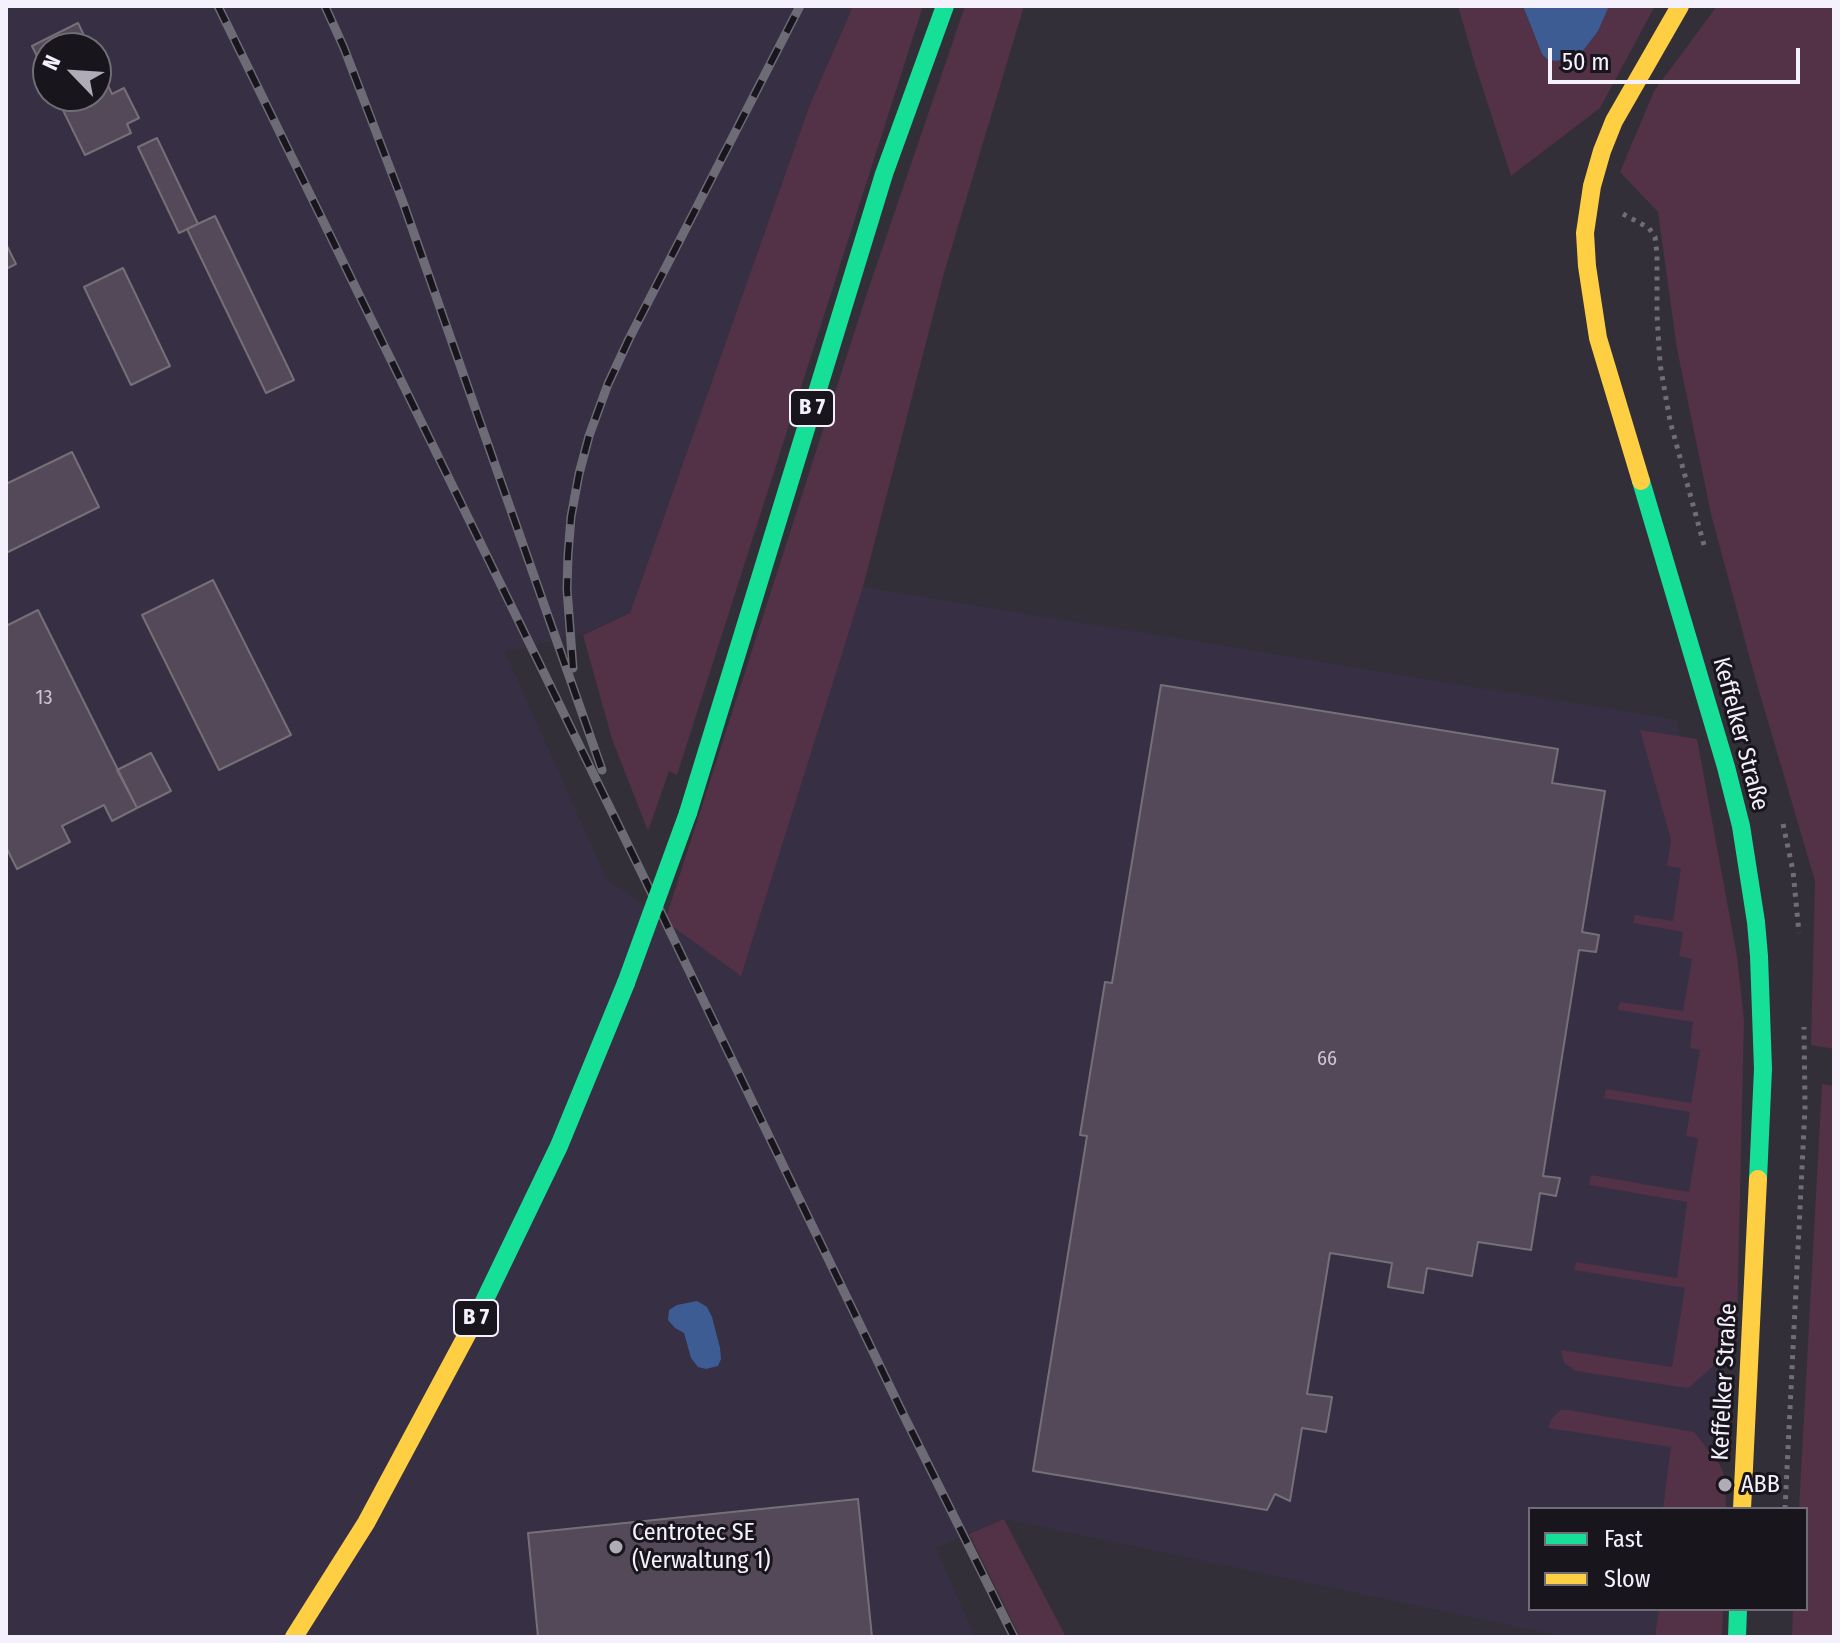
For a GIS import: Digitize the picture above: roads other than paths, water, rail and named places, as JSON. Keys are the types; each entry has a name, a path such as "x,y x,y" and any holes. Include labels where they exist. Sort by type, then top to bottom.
{"main road":[{"name":"B 7","path":"294,1637 366,1523 483,1305 559,1146 626,983 688,813 884,174 945,6"},
{"name":"Keffelker Straße","path":"1680,6 1614,121 1592,186 1585,233 1598,338 1726,767 1741,826 1756,922 1763,1069 1742,1507"},
{"path":"1737,1637 1738,1611"}],"water":[{"path":"1523,6 1609,6 1598,31 1579,55 1555,61 1542,54"},
{"path":"697,1301 707,1307 712,1317 720,1348 718,1366 706,1369 698,1367 691,1358 684,1333 668,1320 669,1310"}],"railway":[{"path":"218,6 1014,1637"},
{"path":"325,6 404,205 602,770"},
{"path":"573,668 567,589 568,555 571,517 589,436 629,339 800,6"}],"place":[{"name":"ABB","path":"1725,1485"},
{"name":"Centrotec SE (Verwaltung 1)","path":"616,1547"}]}
